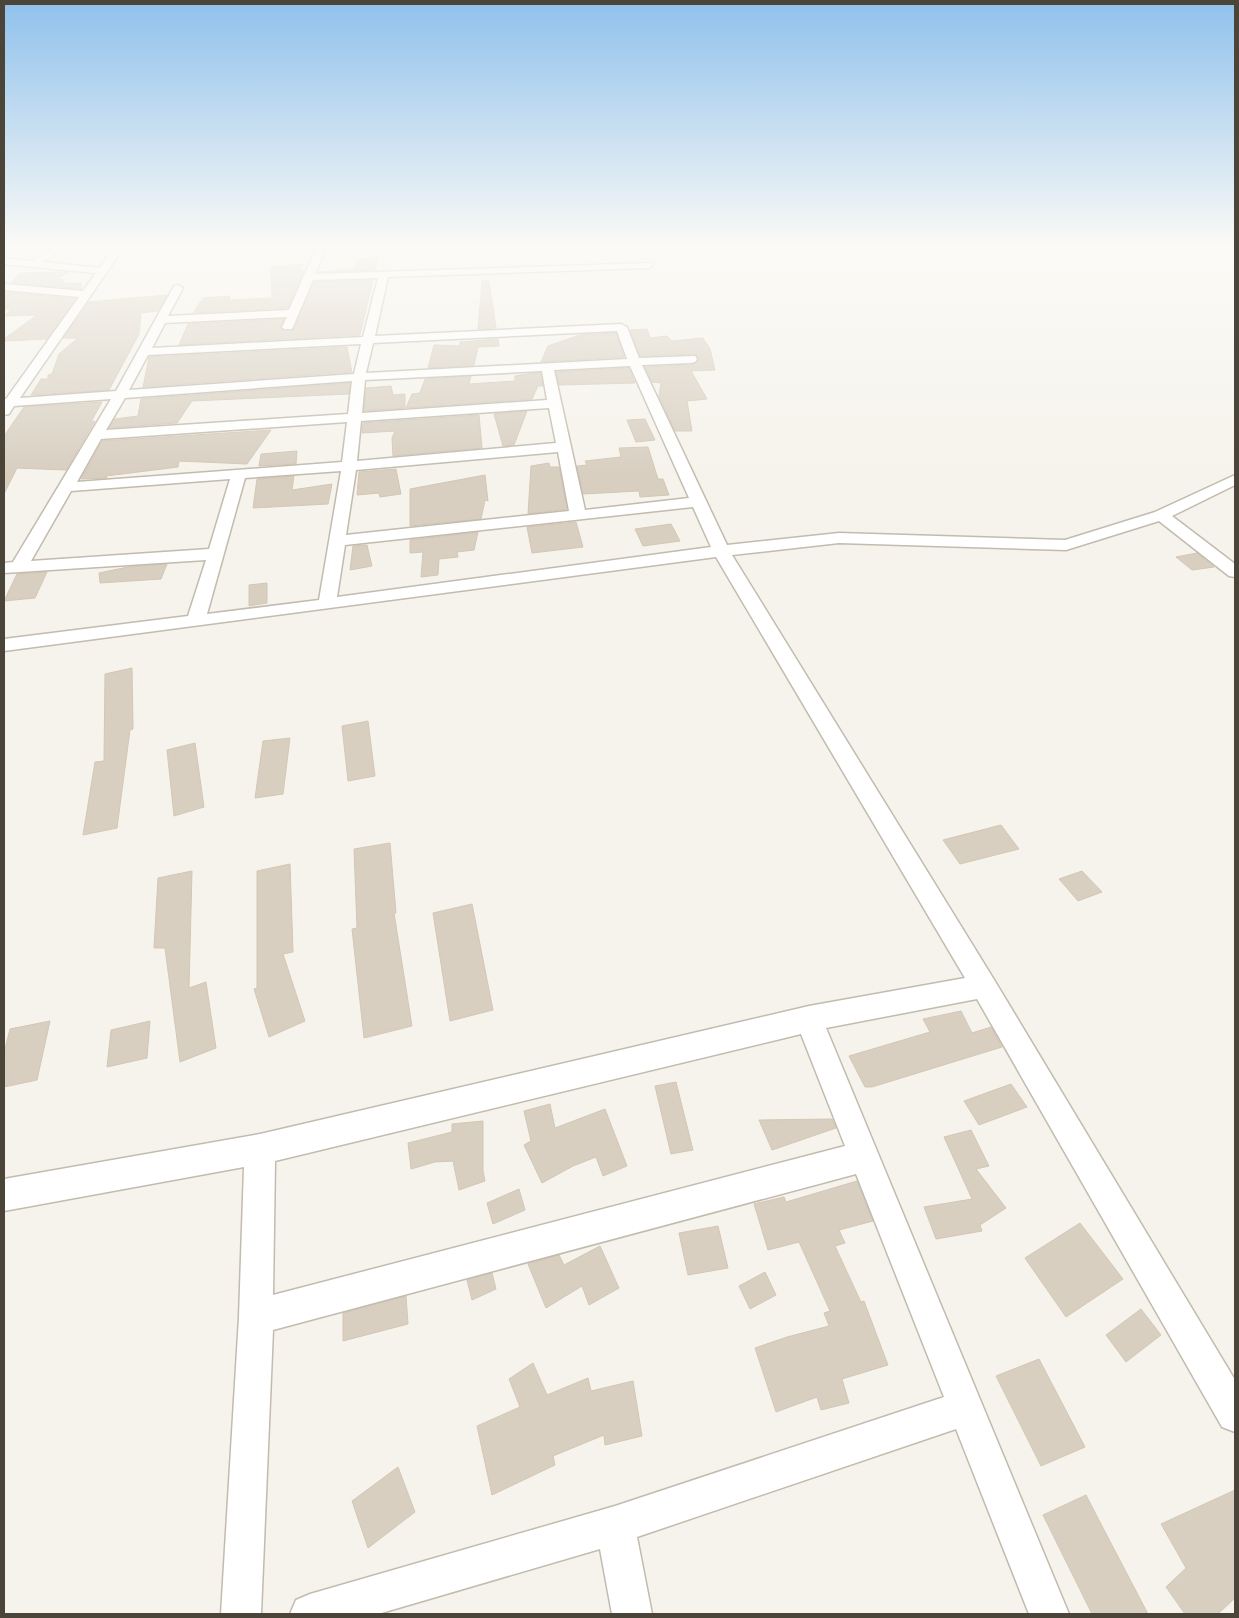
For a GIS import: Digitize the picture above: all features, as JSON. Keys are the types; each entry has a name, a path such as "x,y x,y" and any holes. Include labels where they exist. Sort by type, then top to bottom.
{"street":[{"path":"6,406 65,324"},
{"path":"11,568 65,487 120,395 159,324"},
{"path":"282,344 289,324"},
{"path":"327,604 349,466 359,376 371,324"},
{"path":"142,352 621,327 634,362 721,551 984,986 1235,1414"},
{"path":"6,406 359,376 691,359"},
{"path":"547,367 562,447 578,515"},
{"path":"95,435 554,404"},
{"path":"65,487 349,466 562,447"},
{"path":"196,621 239,474"},
{"path":"4,645 721,551 840,538 1066,545 1161,515 1235,480"},
{"path":"337,541 698,502"},
{"path":"1161,515 1235,572"},
{"path":"11,568 216,554"},
{"path":"4,1195 260,1149 809,1019 984,986"},
{"path":"809,1019 1050,1614"},
{"path":"240,1614 256,1317 260,1149"},
{"path":"256,1317 865,1156"},
{"path":"310,1614 615,1525 966,1408"},
{"path":"615,1525 632,1614"}],"building":[{"path":"25,324 58,324 47,339 4,341 4,339"},
{"path":"73,324 140,324 139,334 109,390 31,395 41,379 48,379 48,375 52,374 59,354 78,338 63,338"},
{"path":"188,324 282,324 281,328 284,331 292,331 295,324 363,324 360,335 179,345"},
{"path":"478,324 495,324 496,328 478,329"},
{"path":"647,329 650,338 667,336 672,341 703,338 710,349 715,370 691,371 707,399 687,401 692,431 675,431 659,396 661,383 652,382 645,367 691,365 697,363 699,358 695,354 640,356 630,330"},
{"path":"616,333 624,357 541,362 548,346 580,335"},
{"path":"498,339 499,346 478,347 474,365 428,368 434,345 460,346 460,342"},
{"path":"347,347 352,372 143,387 149,357"},
{"path":"629,368 635,383 559,385 556,372"},
{"path":"540,373 543,386 538,386 532,399 406,408 412,394 420,393 425,379 471,376 469,384 515,381 515,376"},
{"path":"350,383 349,394 192,401 177,423 109,428 115,419 138,416 141,399"},
{"path":"391,386 393,395 405,394 405,408 364,411 366,388"},
{"path":"102,402 91,422 95,421 66,470 17,468 4,494 4,436 24,407"},
{"path":"527,411 514,445 503,446 494,414"},
{"path":"479,415 482,448 393,456 392,438 395,431 362,433 363,423"},
{"path":"645,419 655,440 636,442 627,420"},
{"path":"271,430 247,464 179,461 178,467 106,476 107,478 81,479 102,441"},
{"path":"648,447 658,479 663,479 669,495 640,497 639,491 583,494 577,466 587,465 585,461 621,457 619,448"},
{"path":"297,451 296,464 259,466 261,454"},
{"path":"549,463 550,467 559,467 567,509 528,514 531,466"},
{"path":"396,469 401,494 380,497 379,493 357,495 359,472"},
{"path":"485,475 488,501 485,500 481,519 410,526 410,489"},
{"path":"294,476 292,490 332,484 328,504 253,508 257,479"},
{"path":"576,522 583,547 532,553 527,527"},
{"path":"671,524 680,541 643,546 635,529"},
{"path":"478,532 474,550 457,552 458,557 439,559 438,575 421,577 423,552 410,553 410,540"},
{"path":"367,545 372,566 350,570 353,546"},
{"path":"1197,553 1214,567 1192,570 1176,557"},
{"path":"167,564 161,579 100,583 99,573 128,567"},
{"path":"47,572 35,598 4,601 17,574"},
{"path":"267,583 267,603 249,606 249,585"},
{"path":"132,668 133,729 130,730 117,828 83,835 95,762 104,761 105,674"},
{"path":"368,721 375,776 348,781 342,726"},
{"path":"290,738 283,794 255,798 263,741"},
{"path":"195,743 204,807 174,816 167,750"},
{"path":"1001,825 1019,849 960,864 943,840"},
{"path":"390,843 396,913 394,913 412,1026 364,1038 352,929 357,928 354,849"},
{"path":"290,864 293,952 283,954 305,1021 269,1037 254,989 257,988 257,871"},
{"path":"192,871 189,988 206,982 216,1048 180,1062 165,948 154,948 158,878"},
{"path":"1082,871 1102,892 1078,901 1059,879"},
{"path":"472,904 493,1010 450,1021 433,913"},
{"path":"961,1011 972,1033 991,1027 1002,1047 872,1087 865,1087 849,1056 930,1032 923,1019"},
{"path":"50,1021 37,1080 4,1087 4,1053 10,1029"},
{"path":"150,1021 147,1058 107,1067 111,1030"},
{"path":"676,1082 693,1150 671,1154 655,1086"},
{"path":"1011,1084 1027,1107 979,1125 964,1101"},
{"path":"550,1104 555,1128 605,1109 627,1166 603,1176 596,1157 573,1166 542,1183 524,1145 531,1141 524,1111"},
{"path":"832,1119 836,1128 772,1150 759,1120"},
{"path":"483,1121 483,1171 485,1181 459,1190 453,1161 435,1162 411,1169 408,1143 452,1132 452,1124"},
{"path":"971,1130 989,1166 976,1169 1006,1208 980,1225 982,1231 936,1239 924,1207 972,1199 944,1137"},
{"path":"857,1181 873,1221 839,1230 845,1243 835,1246 861,1302 864,1301 888,1365 842,1379 849,1403 821,1410 817,1397 776,1412 755,1348 829,1326 824,1313 830,1311 799,1242 768,1250 754,1204 784,1197 786,1202"},
{"path":"519,1189 525,1210 493,1224 487,1203"},
{"path":"1080,1223 1123,1279 1066,1317 1025,1258"},
{"path":"718,1226 728,1268 688,1275 679,1233"},
{"path":"600,1246 619,1288 589,1305 582,1286 546,1308 528,1264 559,1255 564,1265"},
{"path":"765,1272 776,1295 750,1309 739,1286"},
{"path":"492,1273 496,1289 472,1300 467,1280"},
{"path":"406,1296 408,1324 343,1341 343,1313"},
{"path":"1141,1309 1161,1335 1126,1362 1106,1335"},
{"path":"1039,1359 1085,1447 1041,1466 996,1376"},
{"path":"533,1363 547,1395 588,1378 591,1391 633,1381 642,1436 605,1445 604,1435 553,1456 555,1465 492,1495 477,1426 520,1407 509,1379"},
{"path":"398,1467 415,1512 368,1548 352,1501"},
{"path":"1235,1490 1235,1598 1218,1614 1185,1614 1166,1587 1186,1568 1161,1524"},
{"path":"1086,1495 1148,1614 1092,1614 1043,1515"}]}
